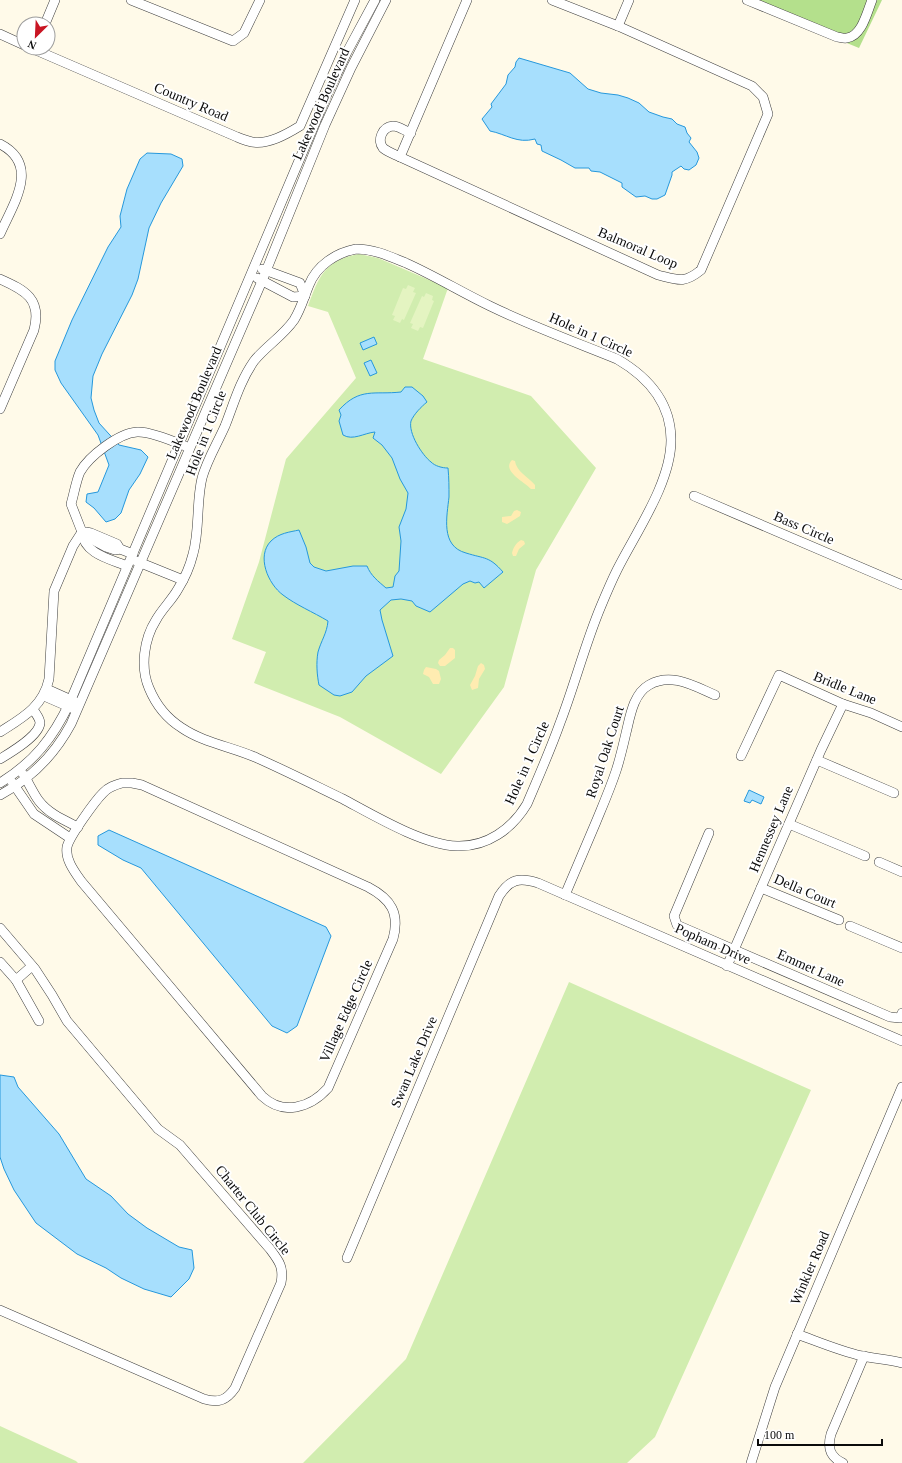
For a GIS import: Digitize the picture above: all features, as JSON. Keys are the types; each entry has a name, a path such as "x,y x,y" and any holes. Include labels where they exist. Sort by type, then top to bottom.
{"street":[{"path":"48,16 55,0"},
{"path":"131,0 233,42 244,33 260,0"},
{"name":"Country Road","path":"51,56 237,137 254,142 267,141 285,135 300,126 318,88 355,0"},
{"name":"Lakewood Boulevard","path":"0,784 19,770 43,747 56,730 70,703 328,92 347,52 375,0"},
{"name":"Lakewood Boulevard","path":"0,795 26,778 41,765 60,742 79,708 262,281 338,96 386,0"},
{"path":"400,157 467,0"},
{"name":"Balmoral Loop","path":"411,133 392,126 385,130 381,137 381,145 385,149 400,157 658,275 679,281 692,278 701,270 768,114 763,97 752,86 618,26 552,0"},
{"path":"618,26 629,0"},
{"path":"747,0 838,37 847,38 855,35 860,28 872,0"},
{"path":"0,34 16,41"},
{"path":"318,88 338,96"},
{"path":"0,144 11,150 18,158 22,168 22,179 20,189 0,234"},
{"name":"Hole in 1 Circle","path":"356,249 375,251 427,272 490,306 617,359 632,368 646,380 658,394 663,403 671,431 669,459 664,476 645,518 617,570 601,606 587,642 560,724 538,779 521,813 515,821 501,833 477,844 458,846 438,843 411,833 376,817 298,776 252,756 193,734 176,724 162,711 148,686 144,658 147,638 151,629 183,580 193,554 202,477 208,460 225,426 238,389 256,359 293,321 305,296 310,282 315,274 337,254 356,249"},
{"path":"250,275 293,296 305,296 300,283 254,266"},
{"path":"0,279 27,294 33,301 36,310 34,330 0,410"},
{"path":"183,580 140,563 130,560 112,559 92,551 83,540 82,532 70,504 81,472 98,451 119,438 137,432 158,436 190,448"},
{"name":"Bass Circle","path":"694,496 902,585"},
{"path":"82,532 91,533 117,544 118,550 130,560"},
{"path":"0,732 26,716 45,692 49,666 54,591 73,546 82,532"},
{"path":"112,559 118,550"},
{"name":"Bridle Lane","path":"741,756 779,675 843,704 871,713 902,727"},
{"name":"Royal Oak Court","path":"565,895 609,790 616,771 633,708 641,692 648,685 656,681 674,679 715,695"},
{"path":"45,692 79,708"},
{"name":"Hennessey Lane","path":"727,966 843,704"},
{"path":"0,759 20,746 36,731 40,723 33,709"},
{"path":"817,760 894,792"},
{"path":"19,770 26,778 40,801 53,814 78,827"},
{"path":"9,777 34,814 70,838"},
{"name":"Village Edge Circle","path":"122,783 132,783 142,785 368,887 386,899 392,907 396,921 393,939 328,1088 322,1095 307,1104 298,1107 279,1107 273,1105 262,1096 72,869 67,848 70,838 103,792 112,786 122,783"},
{"path":"46,823 53,814"},
{"path":"789,824 865,856"},
{"name":"Emmet Lane","path":"710,833 674,916 677,925 890,1018 900,1018 902,1014"},
{"path":"879,862 902,872"},
{"name":"Popham Drive","path":"512,881 529,880 902,1041"},
{"name":"Swan Lake Drive","path":"347,1258 499,896 504,888 512,881"},
{"name":"Della Court","path":"761,888 839,920"},
{"path":"850,926 902,948"},
{"name":"Charter Club Circle","path":"0,928 32,966 52,995 67,1021 158,1129 173,1139 185,1150 270,1249 283,1273 281,1283 235,1388 230,1396 222,1400 213,1401 204,1399 0,1310"},
{"path":"0,962 16,980 39,1021"},
{"path":"16,980 32,966"},
{"name":"Winkler Road","path":"751,1463 775,1387 902,1088"},
{"path":"797,1334 844,1351 890,1360 902,1364"},
{"path":"843,1463 837,1460 830,1453 828,1443 864,1356"}],"green space":[{"path":"742,0 882,0 859,48"},
{"path":"359,254 378,258 448,288 423,359 531,396 596,468 536,570 504,687 441,774 340,717 254,683 266,652 232,639 259,562 286,459 356,378 328,312 308,306 316,286 325,271 338,260"},
{"path":"408,285 415,288 413,292 416,293 404,320 402,319 400,323 393,320 395,316 392,315 403,288 406,289"},
{"path":"426,293 433,296 432,300 434,301 423,328 420,327 418,331 411,328 413,324 410,323 422,296 424,297"},
{"path":"569,982 811,1090 655,1437 627,1463 303,1463 406,1359"},
{"path":"0,1426 76,1461 78,1463 0,1463"}],"sand":[{"path":"512,460 515,461 520,471 535,485 535,489 531,489 515,476 509,468 509,464"},
{"path":"517,510 521,512 520,516 507,524 502,522 502,517 511,516 514,511"},
{"path":"521,540 524,541 525,544 519,549 516,556 513,556 512,553 514,547"},
{"path":"450,648 455,650 455,658 445,666 440,666 438,663 439,660"},
{"path":"481,663 484,665 485,669 479,679 478,688 472,690 470,685 478,666"},
{"path":"426,667 439,671 441,679 439,684 433,684 429,677 423,674"}],"water":[{"path":"519,58 570,73 588,89 628,98 639,103 649,112 672,119 677,124 685,127 691,138 689,142 697,152 699,158 696,165 689,170 684,169 681,166 672,172 665,195 657,199 652,199 645,196 636,197 622,187 622,183 600,172 591,171 589,168 575,168 542,151 541,145 537,144 535,139 517,139 490,131 482,119 492,107 491,104 506,84 508,75 515,67"},
{"path":"147,153 171,154 182,159 183,166 161,203 149,228 138,279 132,295 102,354 93,376 91,398 99,423 119,445 141,450 148,457 140,474 129,490 121,513 115,519 106,522 94,508 86,502 87,494 98,492 109,465 98,435 61,383 55,370 55,361 72,320 108,247 121,227 120,216 127,189 140,159"},
{"path":"374,337 377,344 363,350 360,343"},
{"path":"371,360 377,373 370,376 364,363"},
{"path":"405,387 412,387 423,396 427,402 411,421 412,431 416,443 427,459 443,468 448,468 449,497 447,530 452,544 466,553 482,557 494,563 503,572 484,588 479,582 475,583 470,581 463,584 430,612 416,606 412,601 401,599 391,600 380,610 393,656 366,676 352,692 340,696 334,695 319,685 317,673 318,652 328,621 293,602 278,590 273,584 266,570 264,554 274,538 285,533 299,530 306,547 310,563 314,567 326,571 353,566 367,566 373,576 386,588 393,587 395,576 399,571 401,541 399,527 406,509 408,493 400,479 392,458 382,445 373,438 375,432 355,437 347,437 343,435 339,421 341,415 339,410 354,398 361,395 401,392"},
{"path":"749,790 764,797 761,804 752,800 750,803 744,801"},
{"path":"109,830 326,927 331,936 297,1026 287,1033 272,1026 141,868 123,860 98,845 98,836"},
{"path":"0,1075 14,1077 18,1087 59,1134 86,1179 111,1196 128,1214 147,1228 179,1247 192,1250 194,1268 189,1279 171,1297 144,1289 77,1254 36,1223 14,1190 0,1157"}]}
